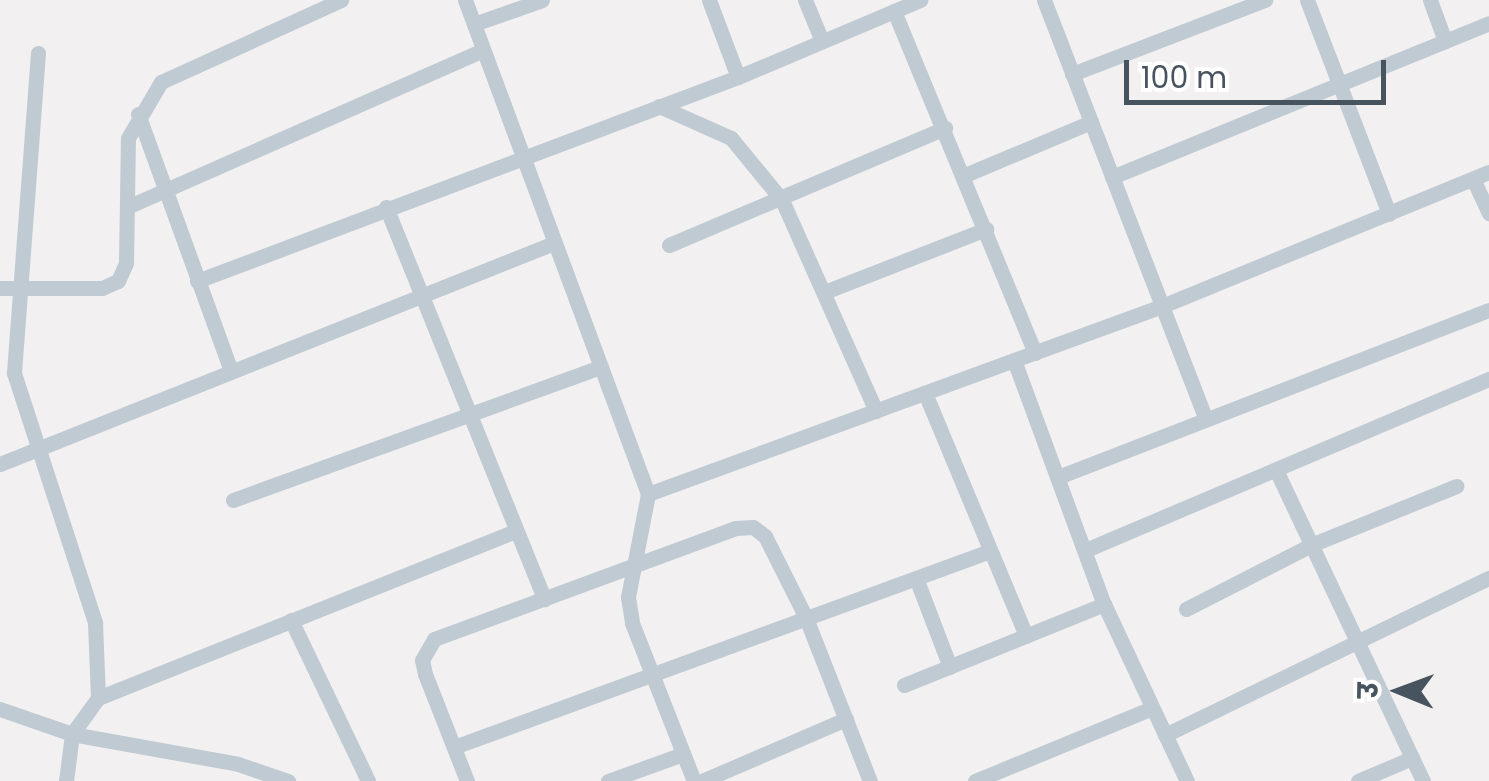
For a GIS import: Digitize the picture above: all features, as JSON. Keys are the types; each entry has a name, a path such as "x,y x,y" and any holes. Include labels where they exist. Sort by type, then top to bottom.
{"street":[{"path":"8,289 102,288 118,281 126,263 128,138 138,114 174,70 341,0"},
{"path":"464,0 648,494 628,597 648,673 694,781"},
{"path":"474,24 542,0"},
{"path":"709,0 738,77"},
{"path":"805,0 822,41"},
{"path":"197,281 738,77 920,0"},
{"path":"1044,0 1206,419"},
{"path":"1072,74 1266,0"},
{"path":"1307,0 1389,214"},
{"path":"1430,0 1445,41"},
{"path":"894,11 1035,352"},
{"path":"1112,176 1489,23"},
{"path":"127,206 484,50"},
{"path":"38,54 8,289 6,355 41,448 95,623 98,698"},
{"path":"659,106 731,138 782,200 827,291 876,411"},
{"path":"138,114 231,371"},
{"path":"964,175 1091,122"},
{"path":"670,244 782,200 944,128"},
{"path":"648,494 1162,306 1481,176 1489,214"},
{"path":"386,208 544,599"},
{"path":"827,291 986,229"},
{"path":"0,464 554,243"},
{"path":"1058,477 1489,310"},
{"path":"1014,360 1088,549 1104,604 1187,781"},
{"path":"232,500 600,367"},
{"path":"1088,549 1489,378"},
{"path":"924,393 1026,636"},
{"path":"1276,470 1423,781"},
{"path":"1186,609 1311,546 1456,486"},
{"path":"467,781 425,674 425,648 544,599 753,527 765,536 806,618 870,781"},
{"path":"66,781 72,734 98,698 516,531"},
{"path":"454,747 990,551"},
{"path":"916,578 950,667"},
{"path":"1165,735 1357,642 1487,586"},
{"path":"904,686 1104,604"},
{"path":"290,620 368,781"},
{"path":"0,709 72,734 238,764 288,781"},
{"path":"974,781 1150,709"},
{"path":"702,781 846,720"},
{"path":"608,781 683,754"},
{"path":"1358,781 1412,758"}]}
